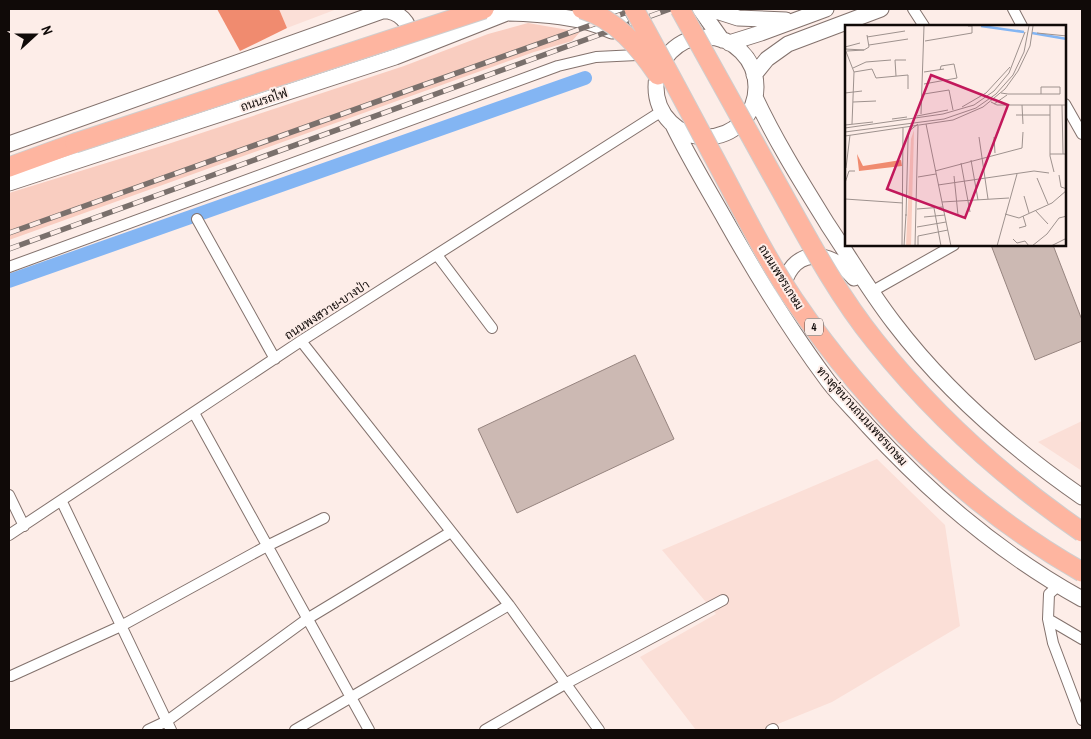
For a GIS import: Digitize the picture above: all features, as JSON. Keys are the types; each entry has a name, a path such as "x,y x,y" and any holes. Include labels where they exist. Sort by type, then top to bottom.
{"highway":[{"path":"9,167 75,143 484,9"},
{"path":"582,9 616,25 640,49 664,83 761,246"},
{"name":"ถนนเพชรเกษม","path":"634,9 761,246 794,299 843,368 902,435 1003,520 1082,572"},
{"path":"680,9 802,228 838,288 874,340 921,393 978,451 1044,506 1082,532"}],"main road":[{"path":"613,9 657,96 662,111 673,125 688,134 705,137 722,135 737,126 749,113 755,97 754,75 745,56 725,41 700,9"},
{"path":"710,9 738,18 794,20"},
{"path":"657,96 657,81 660,67 668,54 679,45 693,39 708,37 725,41 761,34 826,9"},
{"path":"754,75 767,60 788,44 881,9"},
{"path":"9,144 383,10 393,12 405,20 410,34 406,47 395,57"},
{"path":"512,11 594,24 610,30 634,50"},
{"name":"ถนนรถไฟ","path":"9,182 395,57 512,11"},
{"path":"755,97 786,158 894,324"},
{"name":"ทางคู่ขนานถนนเพชรเกษม","path":"673,125 750,264 788,325 829,383 891,451 989,540 1058,586 1082,599"},
{"path":"829,383 784,305 782,292 784,280 791,269 800,261 811,257 822,256 843,264 929,365 1016,448 1082,497"}],"street":[{"path":"913,9 923,25"},
{"path":"1013,9 1021,25"},
{"path":"9,267 558,66 634,50"},
{"path":"1066,106 1082,134"},
{"name":"ถนนพงสวาย-บางป่า","path":"9,535 62,502 301,341 662,111"},
{"path":"196,219 275,358"},
{"path":"872,292 952,246"},
{"path":"437,255 492,328"},
{"path":"301,341 509,605 599,730"},
{"path":"194,413 368,730"},
{"path":"9,495 24,526"},
{"path":"62,502 169,726"},
{"path":"11,676 121,626 267,546 324,518"},
{"path":"148,730 169,726 307,619 451,532"},
{"path":"1058,586 1049,594 1048,620 1053,643 1082,720"},
{"path":"485,730 565,684 723,600"},
{"path":"295,730 509,605"},
{"path":"1048,620 1082,639"}],"shaded area":[{"path":"217,9 279,9 287,28 240,51"},
{"path":"279,9 337,9 287,28"},
{"path":"528,23 580,32 572,41 534,52 9,240 9,193 168,144 404,66 488,34"},
{"path":"1082,421 1082,471 1038,442"},
{"path":"877,459 945,525 960,626 832,702 763,730 696,730 640,657 716,614 662,550"}],"building":[{"path":"991,246 1053,246 1082,320 1082,341 1035,360"},
{"path":"635,355 674,439 517,513 478,429"}],"waterway":[{"path":"9,281 585,78"}],"railway":[{"path":"9,233 636,9"},
{"path":"9,249 670,9"}]}
